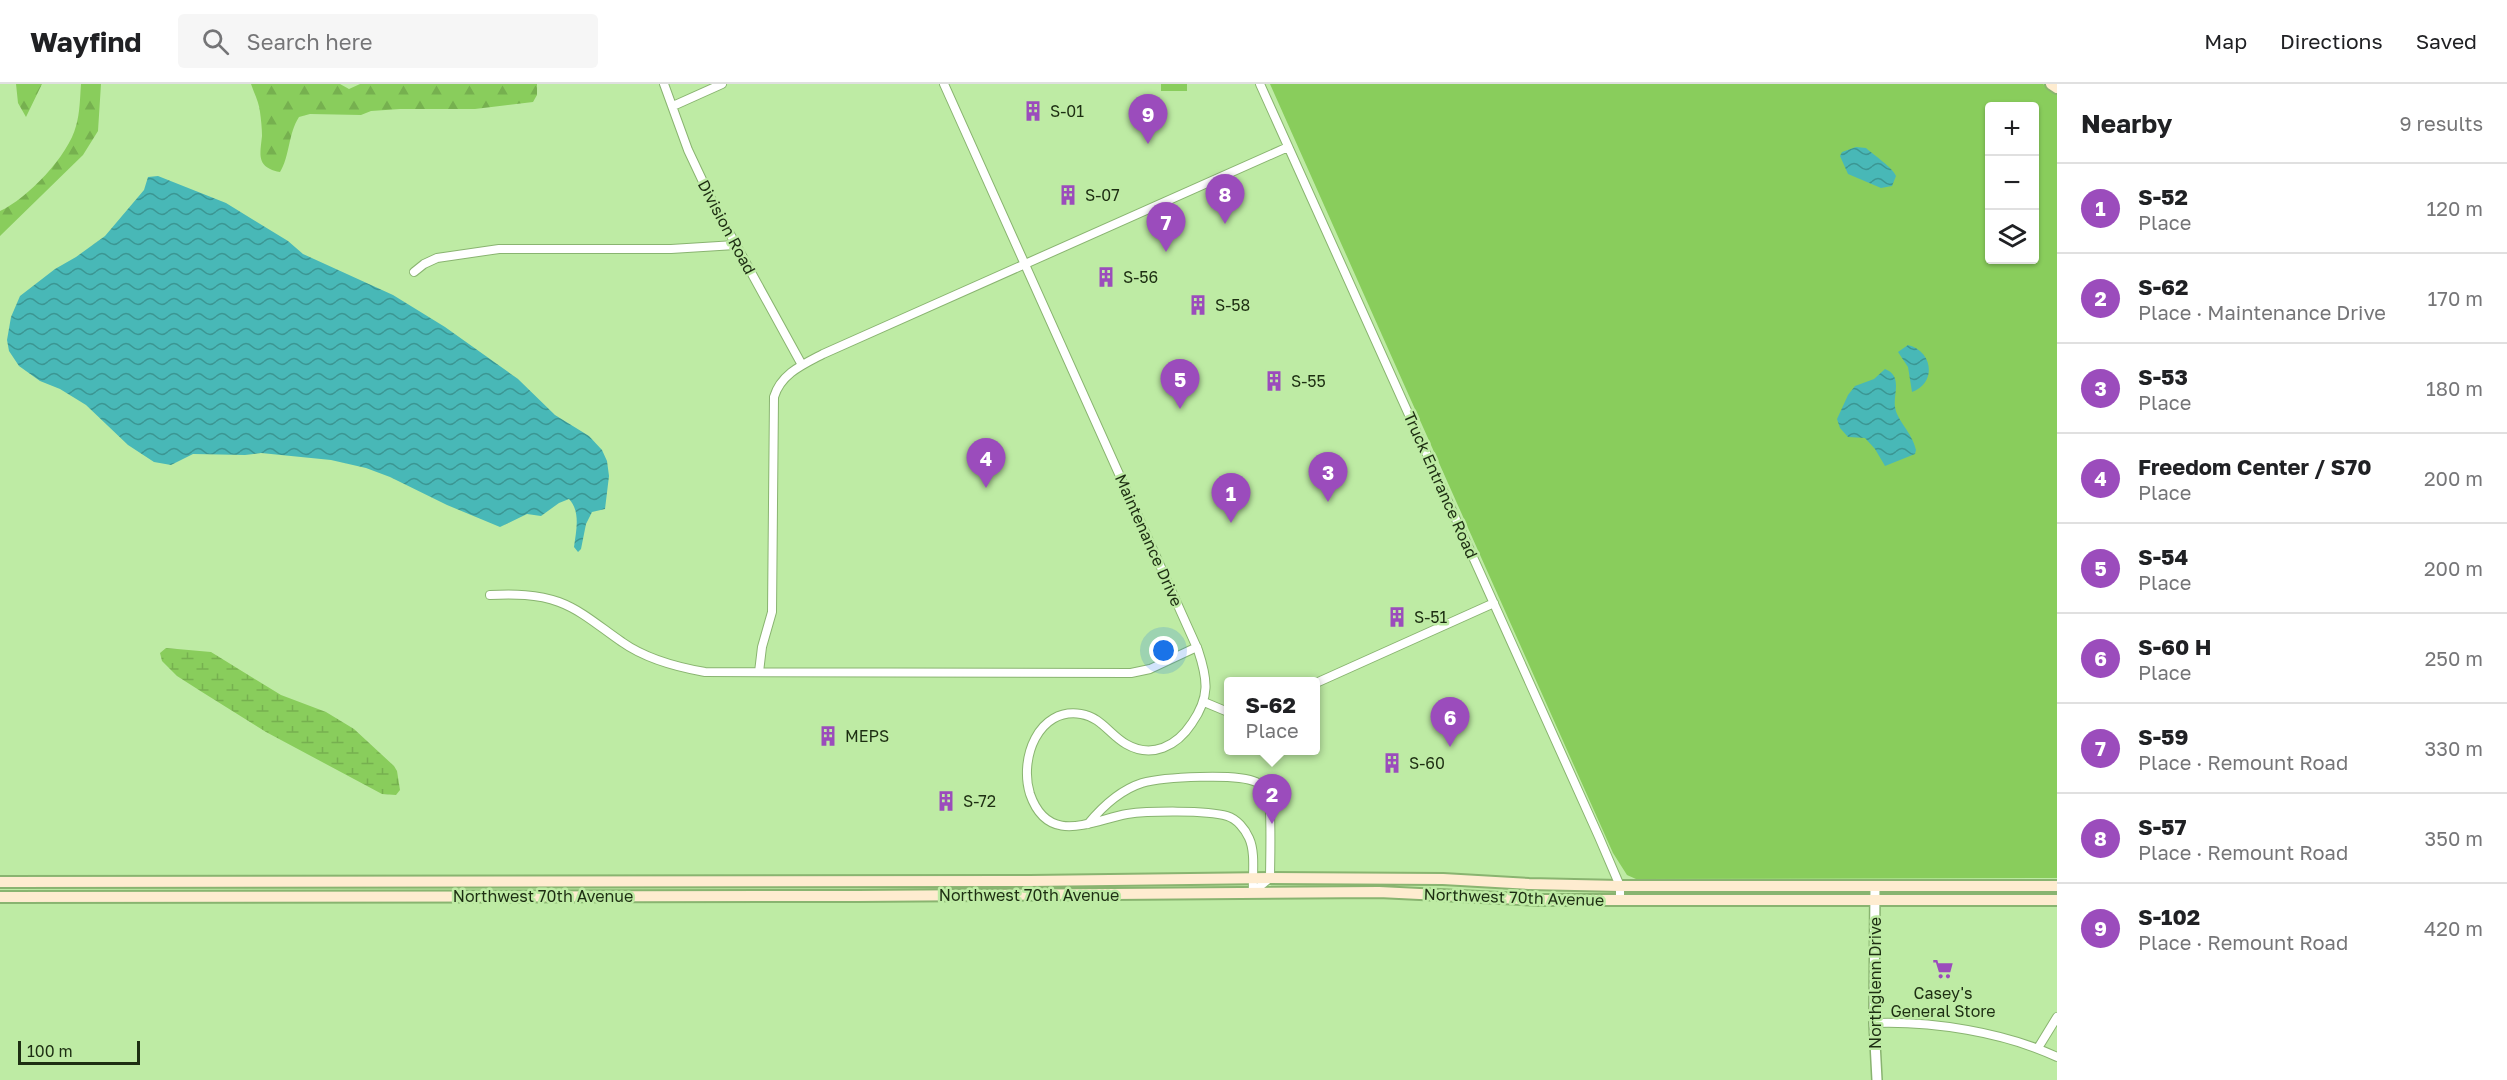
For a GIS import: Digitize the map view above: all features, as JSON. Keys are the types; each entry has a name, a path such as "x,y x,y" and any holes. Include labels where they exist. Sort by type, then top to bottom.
{"main road":[{"path":"2051,84 2057,88"},
{"name":"Northwest 70th Avenue","path":"0,882 1030,881 1270,878 1443,879 1620,886 2057,885"},
{"name":"Northwest 70th Avenue","path":"0,897 858,896 1253,892 1423,893 1539,900 2057,900"}],"street":[{"name":"Division Road","path":"664,84 688,150 735,244 802,365"},
{"path":"673,106 722,84"},
{"name":"Maintenance Drive","path":"944,84 1197,647 1204,670 1206,693 1199,714 1185,734 1168,747 1158,750 1137,748 1125,743 1096,719 1084,714 1072,713 1059,716 1039,732 1028,753 1028,783 1031,795 1042,814 1049,820 1070,828 1087,825"},
{"name":"Truck Entrance Road","path":"1260,84 1620,886"},
{"path":"759,672 762,647 772,612 774,397 778,385 786,376 802,365 1288,147"},
{"path":"414,272 437,258 499,249 671,249 735,244"},
{"path":"490,595 529,596 561,603 584,615 635,650 690,669 759,672 1131,673 1150,669 1197,647"},
{"path":"1320,681 1494,603"},
{"path":"1204,702 1224,710"},
{"path":"1087,825 1110,802 1127,790 1143,783 1193,778 1250,780 1259,783 1269,797 1270,878 1253,892"},
{"path":"1087,825 1139,813 1229,816 1244,830 1250,840 1253,892"},
{"path":"1620,886 1620,900"},
{"name":"Northglenn Drive","path":"1875,886 1874,1023 1877,1080"},
{"path":"2038,1048 2057,1017"},
{"path":"1874,1023 1938,1025 1994,1036 2038,1048 2057,1057"}],"green space":[{"path":"16,84 42,84 26,117 18,103"},
{"path":"81,84 101,84 98,131 83,155 0,236 0,211 22,197 46,175 72,137 78,116"},
{"path":"251,84 340,84 349,89 360,84 537,84 537,95 533,102 475,109 400,109 371,111 361,115 310,114 299,117 280,172 267,167 261,159 260,112"},
{"path":"1161,84 1187,84 1187,91 1161,91"},
{"path":"1270,84 2043,84 2057,92 2057,878 1636,879 1627,875 1613,853"},
{"path":"166,648 211,652 281,695 326,712 354,729 394,766 400,790 396,795 382,794 266,732 177,676 162,661 160,653"}],"water":[{"path":"1856,147 1866,148 1891,169 1896,176 1892,186 1881,188 1848,174 1840,156 1842,152"},
{"path":"158,176 226,203 288,241 303,254 393,295 445,327 518,379 555,415 589,436 602,450 607,461 609,476 605,509 592,512 586,524 581,549 578,552 574,547 576,516 569,499 541,516 527,514 500,527 447,505 390,477 366,468 331,460 261,453 193,454 171,465 154,462 128,445 86,405 60,389 40,381 19,366 9,351 7,340 11,317 20,296 55,269 105,236 144,190 148,177"},
{"path":"1908,345 1923,354 1929,367 1925,382 1912,392 1908,367 1898,352"},
{"path":"1885,369 1891,372 1896,381 1896,412 1916,450 1915,454 1885,466 1865,438 1848,437 1840,428 1837,419 1848,395 1855,386 1874,379"}],"place":[{"name":"S-01","path":"1033,111"},
{"name":"S-102","path":"1148,144"},
{"name":"S-07","path":"1068,195"},
{"name":"S-57","path":"1225,224"},
{"name":"S-59","path":"1166,252"},
{"name":"S-56","path":"1106,277"},
{"name":"S-58","path":"1198,305"},
{"name":"S-55","path":"1274,381"},
{"name":"S-54","path":"1180,409"},
{"name":"Freedom Center / S70","path":"986,488"},
{"name":"S-53","path":"1328,502"},
{"name":"S-52","path":"1231,523"},
{"name":"S-51","path":"1397,617"},
{"name":"MEPS","path":"828,736"},
{"name":"S-60 H","path":"1450,747"},
{"name":"S-60","path":"1392,763"},
{"name":"S-72","path":"946,801"},
{"name":"S-62","path":"1272,824"},
{"name":"Casey's General Store","path":"1943,969"}]}
